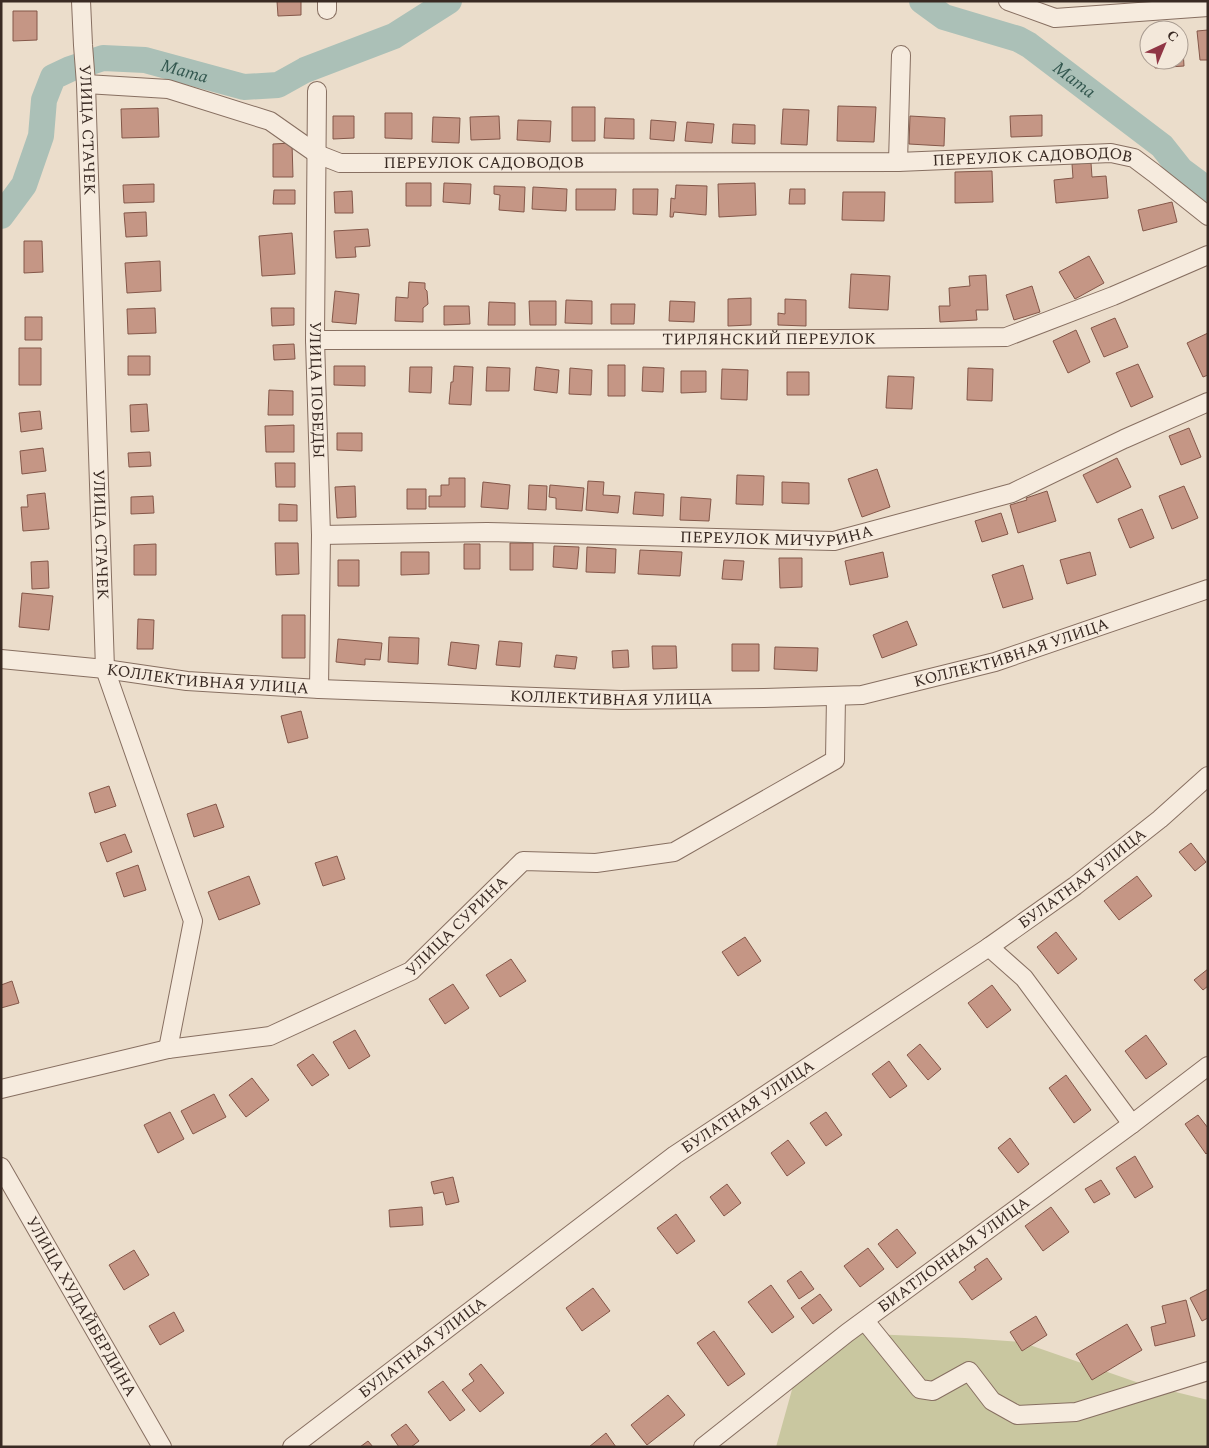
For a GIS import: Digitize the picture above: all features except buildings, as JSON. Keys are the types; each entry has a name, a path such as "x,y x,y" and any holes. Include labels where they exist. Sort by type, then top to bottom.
{"street":[{"name":"УЛИЦА СТАЧЕК","path":"81,1 86,84 105,669 193,921 168,1049"},
{"path":"1008,1 1055,18 1208,7"},
{"path":"898,162 902,54"},
{"name":"ПЕРЕУЛОК САДОВОДОВ","path":"86,84 168,89 270,121 317,154 340,163 898,162 1111,153 1134,158 1208,216"},
{"name":"УЛИЦА ПОБЕДЫ","path":"317,91 315,340 321,535 319,689"},
{"name":"ТИРЛЯНСКИЙ ПЕРЕУЛОК","path":"315,340 1006,337 1113,296 1208,255"},
{"name":"ПЕРЕУЛОК МИЧУРИНА","path":"321,535 487,532 834,541 1012,493 1208,402"},
{"name":"КОЛЛЕКТИВНАЯ УЛИЦА","path":"1,659 105,669 187,681 319,689 621,700 862,695 996,662 1208,590"},
{"name":"УЛИЦА СУРИНА","path":"1,1089 168,1049 270,1036 410,971 523,861 596,863 674,852 835,760 836,696"},
{"name":"БУЛАТНАЯ УЛИЦА","path":"292,1447 675,1155 989,947 1075,886 1160,819 1208,776"},
{"path":"989,947 1024,978 1132,1124"},
{"name":"БИАТЛОННАЯ УЛИЦА","path":"703,1447 865,1321 1208,1066"},
{"name":"УЛИЦА ХУДАЙБЕРДИНА","path":"1,1167 162,1447"},
{"path":"865,1321 920,1389 933,1391 968,1371 992,1401 1017,1415 1076,1412 1208,1371"}],"shaded area":[{"path":"847,1333 1021,1342 1139,1383 1208,1400 1208,1447 776,1447 800,1361"}],"waterway":[{"name":"Мата","path":"1,216 24,185 41,136 44,100 53,77 103,58 145,60 244,87 278,85 305,70 394,36 449,1"},
{"name":"Мата","path":"922,1 944,17 1018,39 1029,45 1162,146 1181,170 1208,190"}]}
